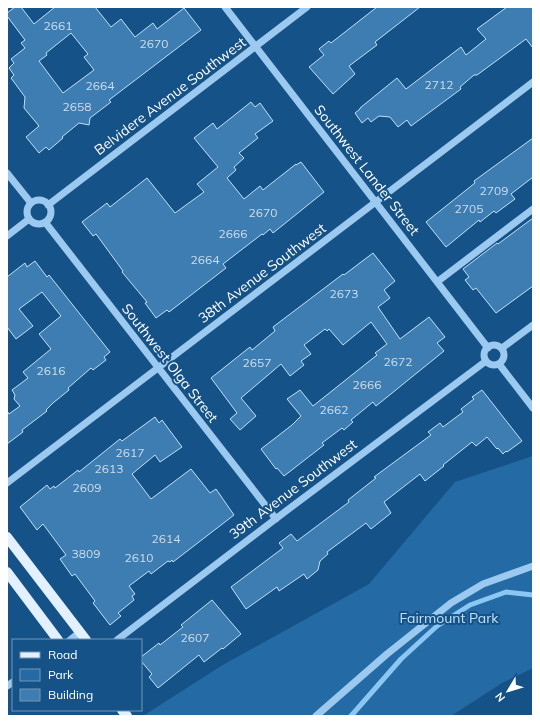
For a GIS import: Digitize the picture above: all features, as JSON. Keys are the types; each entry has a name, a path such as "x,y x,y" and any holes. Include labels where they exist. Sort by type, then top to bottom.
{"main road":[{"path":"7,537 83,636"},
{"path":"7,572 57,639"}],"street":[{"name":"Southwest Lander Street","path":"226,7 488,348"},
{"name":"Belvidere Avenue Southwest","path":"48,205 307,7"},
{"name":"38th Avenue Southwest","path":"7,483 533,82"},
{"path":"7,173 32,203"},
{"path":"41,200 48,205 50,214 45,222 37,224 29,219 27,210 32,203 41,200"},
{"path":"437,282 533,209"},
{"path":"7,236 29,219"},
{"name":"Southwest Olga Street","path":"45,222 276,519"},
{"path":"502,348 533,325"},
{"path":"493,345 497,345 504,351 504,357 500,364 492,365 486,361 484,354 488,348 493,345"},
{"name":"39th Avenue Southwest","path":"118,639 486,361"},
{"path":"500,364 533,408"},
{"path":"316,716 387,654 451,603 483,584 533,566"},
{"path":"73,639 83,636"}],"green space":[{"name":"Fairmount Park","path":"533,456 533,668 502,683 451,716 143,716 221,666 369,584 455,482"}],"building":[{"path":"15,7 21,7 34,24 55,7 95,7 111,27 121,19 135,37 153,23 157,29 184,8 201,30 109,100 111,102 90,118 89,125 79,123 49,150 46,147 39,153 26,137 39,126 24,108 25,97 11,78 14,75 9,68 14,63 11,59 25,48 21,43 25,40 7,16 7,13","holes":["71,33 88,54 84,57 94,70 63,93 39,61 47,55 46,53"]},
{"path":"377,7 420,7 375,42 377,45 349,66 355,74 333,94 309,67 324,55 319,49 329,41 331,43"},
{"path":"507,7 533,7 533,48 526,39 477,75 474,75 460,87 461,89 411,126 407,120 398,127 390,117 379,116 371,122 368,118 362,123 355,113 397,78 406,89 461,47 466,55 486,39 477,29"},
{"path":"251,102 255,107 260,103 273,121 255,134 258,138 239,153 244,158 234,167 236,170 227,178 244,199 260,186 263,190 296,164 301,162 324,192 273,233 270,229 263,235 262,234 223,264 226,268 169,312 167,310 156,318 145,303 147,302 122,272 123,271 96,234 93,236 82,222 107,203 110,207 147,178 175,213 204,192 197,184 218,167 194,138 213,123 217,129"},
{"path":"533,138 533,177 511,194 515,199 496,213 494,211 480,222 479,220 446,247 426,222 475,183 474,181"},
{"path":"533,218 533,286 496,313 476,288 473,290 465,280 469,277 463,269"},
{"path":"373,253 395,281 384,290 390,298 378,307 400,339 429,317 445,337 437,343 444,351 376,406 373,402 351,420 353,422 344,430 342,428 322,443 324,445 284,476 277,468 276,469 261,449 292,425 301,416 287,399 300,390 313,406 377,355 375,353 387,344 371,322 343,345 329,329 327,331 325,329 304,345 311,354 301,361 304,365 290,376 281,364 241,398 256,416 240,430 230,419 237,413 211,378 250,347 252,350 275,331 273,327"},
{"path":"35,261 47,277 49,275 110,352 104,357 106,360 93,370 91,368 68,388 69,390 53,403 46,410 47,411 22,430 23,432 7,444 7,411 9,414 20,406 14,399 15,395 12,390 28,378 23,372 51,349 39,334 61,316 42,292 19,309 33,326 16,339 7,327 7,277 25,263 27,267"},
{"path":"482,390 522,441 503,454 487,437 476,446 472,442 425,481 420,474 384,502 391,513 371,529 366,523 327,552 328,554 320,561 318,570 307,579 304,574 279,591 277,587 246,609 231,587 283,548 279,543 291,534 297,541 349,502 348,500 376,478 374,477 431,435 428,432 440,423 443,427 463,412 461,409 474,399 472,397"},
{"path":"155,417 159,423 162,420 182,447 160,462 155,455 132,474 151,499 191,469 210,493 216,489 234,515 173,562 172,560 170,562 168,561 151,574 149,571 129,586 135,594 132,596 134,600 118,613 121,616 110,625 93,603 95,601 75,574 72,576 60,559 66,555 43,524 37,530 20,507 47,485 50,489 54,486 55,488 78,470 79,472 120,439 122,441"},
{"path":"212,600 241,634 204,662 199,655 158,688 149,677 152,674 142,662 142,656 159,643 160,645 183,627 181,625"}],"waterway":[{"path":"351,716 401,659 437,626 470,605 506,592 533,595"}]}
